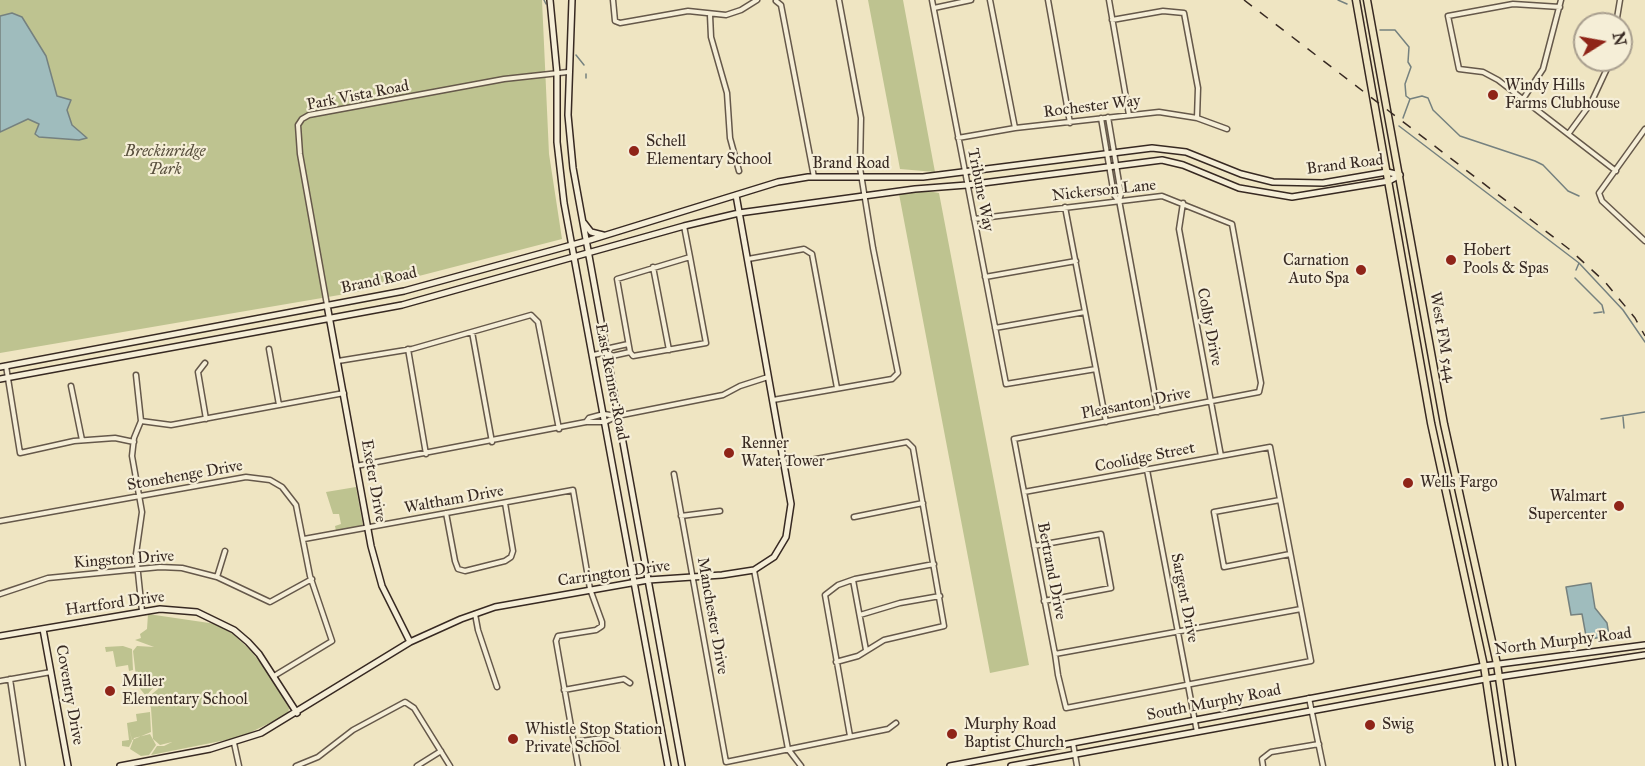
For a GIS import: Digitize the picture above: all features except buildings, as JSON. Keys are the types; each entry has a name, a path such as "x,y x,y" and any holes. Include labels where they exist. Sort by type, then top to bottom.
{"main road":[{"name":"East Renner Road","path":"550,0 557,73 557,152 574,257 668,766"},
{"name":"East Renner Road","path":"572,0 568,72 569,126 581,218 682,766"},
{"name":"West FM 544","path":"1356,0 1422,370 1484,666 1499,766"},
{"name":"West FM 544","path":"1367,0 1459,497 1497,664 1512,766"},
{"name":"Brand Road","path":"3,366 361,300 572,245 778,182 814,177 923,177 964,174 1110,153 1167,148 1203,158 1262,181 1323,183 1387,172 1400,175"},
{"name":"Brand Road","path":"0,379 402,305 684,226 739,213 915,189 967,185 1162,160 1183,165 1239,188 1267,195 1292,197 1325,194 1389,182 1400,175"},
{"path":"1323,183 1325,194"},
{"path":"736,195 791,504 786,537 774,557 754,570"},
{"path":"581,218 589,231 607,235"},
{"path":"446,279 451,293"},
{"path":"1408,294 1421,292"},
{"name":"Exeter Drive","path":"327,305 367,528 382,586 410,642"},
{"path":"1422,370 1434,368"},
{"path":"1448,499 1459,497"},
{"name":"Carrington Drive","path":"120,766 234,743 261,733 410,642 495,607 633,582 754,570"},
{"name":"Hartford Drive","path":"0,636 142,611 174,609 197,612 216,620 248,642 274,676 297,713"},
{"name":"Coventry Drive","path":"44,629 68,766"},
{"name":"North Murphy Road","path":"1484,666 1645,645"},
{"path":"1618,649 1620,659"},
{"name":"North Murphy Road","path":"1485,679 1645,655"},
{"name":"South Murphy Road","path":"950,766 1484,666"},
{"path":"1424,677 1426,689"},
{"name":"South Murphy Road","path":"1011,766 1485,679"},
{"path":"1377,686 1379,698"}],"street":[{"path":"613,0 615,21 620,23 688,11 726,15 741,10 757,0"},
{"path":"773,400 897,376 865,197 862,177 861,118 839,0"},
{"name":"Tribune Way","path":"932,0 1006,384 1096,369"},
{"path":"934,8 971,0"},
{"path":"990,0 1015,128"},
{"path":"1048,0 1070,123"},
{"path":"1109,0 1129,115"},
{"path":"1523,99 1543,69 1561,0"},
{"path":"777,1 781,5 814,177"},
{"path":"1560,7 1513,4 1448,16 1459,69 1487,74 1616,171"},
{"path":"1112,20 1163,11 1184,13 1198,88 1197,117"},
{"path":"710,15 711,38 727,93 730,138 739,171"},
{"name":"Park Vista Road","path":"327,305 300,154 298,125 302,119 309,115 504,79 568,72"},
{"path":"1569,134 1591,103 1605,72"},
{"name":"Rochester Way","path":"958,138 1015,128 1159,112 1197,117 1227,129"},
{"path":"1108,117 1110,153"},
{"path":"1101,118 1110,153 1114,195 1119,200 1158,412"},
{"path":"1645,129 1600,190 1599,196 1645,241"},
{"name":"Nickerson Lane","path":"974,219 1162,196 1232,224 1261,389"},
{"name":"Colby Drive","path":"1183,203 1179,229 1221,456"},
{"path":"1065,207 1106,422"},
{"path":"593,355 607,353 612,356 706,344 684,226"},
{"path":"748,260 804,249 812,254 837,388"},
{"path":"631,354 617,283 618,278 690,257"},
{"path":"985,278 1076,261"},
{"path":"653,267 669,350"},
{"path":"995,328 1085,312"},
{"path":"338,361 408,350 526,315 534,316 538,322 558,429"},
{"path":"472,332 492,442"},
{"path":"607,353 610,348 628,344"},
{"path":"269,349 279,405"},
{"path":"408,350 426,454"},
{"path":"205,363 198,372 206,419"},
{"path":"3,366 8,378 20,453 82,440 116,438 134,442"},
{"path":"136,375 141,421 132,456 140,496 142,521 136,569 142,611"},
{"path":"356,466 492,442 586,422 605,422 617,416 723,395 768,377"},
{"path":"71,386 82,440"},
{"name":"Pleasanton Drive","path":"1014,439 1211,402 1259,392 1261,389"},
{"path":"141,421 171,425 344,393"},
{"path":"586,422 589,418 604,414 617,416"},
{"name":"Bertrand Drive","path":"1014,439 1066,708 1188,684"},
{"path":"784,465 911,443 944,626 884,639 851,659 836,662"},
{"name":"Coolidge Street","path":"1024,492 1270,447 1280,500"},
{"name":"Sargent Drive","path":"1147,470 1197,732"},
{"name":"Manchester Drive","path":"674,474 726,762 788,749"},
{"name":"Stonehenge Drive","path":"0,521 246,477 263,477 282,487 290,496 299,515 312,579 332,641 274,676"},
{"name":"Waltham Drive","path":"304,539 573,490 590,589"},
{"path":"1188,684 1311,661 1280,500 1214,512 1224,567 1290,554"},
{"path":"446,513 455,561 458,569 465,571 505,561 511,557 513,551 505,503"},
{"path":"854,517 923,503"},
{"path":"681,516 720,511"},
{"path":"1034,546 1101,534 1112,588 1044,601"},
{"path":"217,577 225,551"},
{"path":"850,736 825,595 838,585 853,580 934,564"},
{"name":"Kingston Drive","path":"0,594 35,580 136,569 182,568 217,577 270,602 312,579"},
{"path":"754,570 788,749 801,766"},
{"path":"853,580 866,651"},
{"path":"578,766 556,641 558,636 602,626 590,589"},
{"path":"860,615 900,603 940,596"},
{"path":"1055,654 1301,609"},
{"path":"475,614 497,687"},
{"path":"0,681 51,672"},
{"path":"10,679 23,766"},
{"path":"564,690 624,679 630,683"},
{"path":"1309,698 1323,766"},
{"path":"296,766 318,757 353,730 405,702 414,708 450,766"},
{"path":"788,749 888,729 896,723"},
{"path":"574,742 603,738 612,741 617,748"},
{"path":"234,743 239,766"},
{"path":"1073,743 1077,766"},
{"path":"1263,766 1265,754 1319,744"},
{"path":"417,766 441,751"}],"green space":[{"name":"Breckinridge Park","path":"0,0 542,0 549,154 562,239 357,292 0,353"},
{"path":"868,0 903,0 935,172 900,169"},
{"path":"922,190 939,193 1029,665 990,673 899,194"},
{"path":"356,487 363,526 336,531 335,526 341,524 339,514 333,514 326,492"},
{"path":"148,614 216,624 233,634 266,670 289,708 288,714 241,737 151,755 157,746 164,746 172,742 160,745 153,739 151,708 147,698 158,689 160,680 146,696 137,685 133,651 137,646 154,647 135,640 141,638 140,634 147,629"},
{"path":"123,646 132,649 133,670 129,671 128,665 116,667 113,651 106,652 105,647"},
{"path":"150,712 151,732 132,740 129,728 132,741 129,747 122,746 122,741 129,740 127,723 137,721 136,714"},
{"path":"150,734 156,745 149,755 141,756 130,749 134,738"}],"water":[{"path":"12,13 22,17 46,56 57,96 71,100 67,110 72,125 87,138 79,140 39,137 35,134 39,124 28,119 0,132 0,16"},
{"path":"1591,583 1595,608 1607,623 1609,635 1592,639 1586,636 1582,614 1571,615 1566,587"}],"waterway":[{"path":"544,0 546,4"},
{"path":"1338,0 1347,4"},
{"path":"1380,30 1395,30 1409,47 1408,62 1411,67 1405,84 1406,96 1410,99 1422,96 1428,98 1433,110 1460,136 1543,165 1568,191 1579,196"},
{"path":"576,55 584,65"},
{"path":"1403,118 1410,99"},
{"path":"1399,126 1579,263 1576,270"},
{"path":"1579,263 1623,310 1645,342"},
{"path":"1575,278 1602,305 1604,313"},
{"path":"1594,313 1602,312"},
{"path":"1601,419 1645,412"},
{"path":"1623,417 1624,428"}],"railway":[{"path":"1244,0 1569,249 1605,282 1635,318 1645,336"}],"place":[{"name":"Windy Hills Farms Clubhouse","path":"1493,95"},
{"name":"Schell Elementary School","path":"634,151"},
{"name":"Hobert Pools & Spas","path":"1451,260"},
{"name":"Carnation Auto Spa","path":"1361,270"},
{"name":"Renner Water Tower","path":"729,453"},
{"name":"Wells Fargo","path":"1408,483"},
{"name":"Walmart Supercenter","path":"1619,506"},
{"name":"Miller Elementary School","path":"110,691"},
{"name":"Swig","path":"1370,725"},
{"name":"Murphy Road Baptist Church","path":"952,734"},
{"name":"Whistle Stop Station Private School","path":"513,739"}]}
